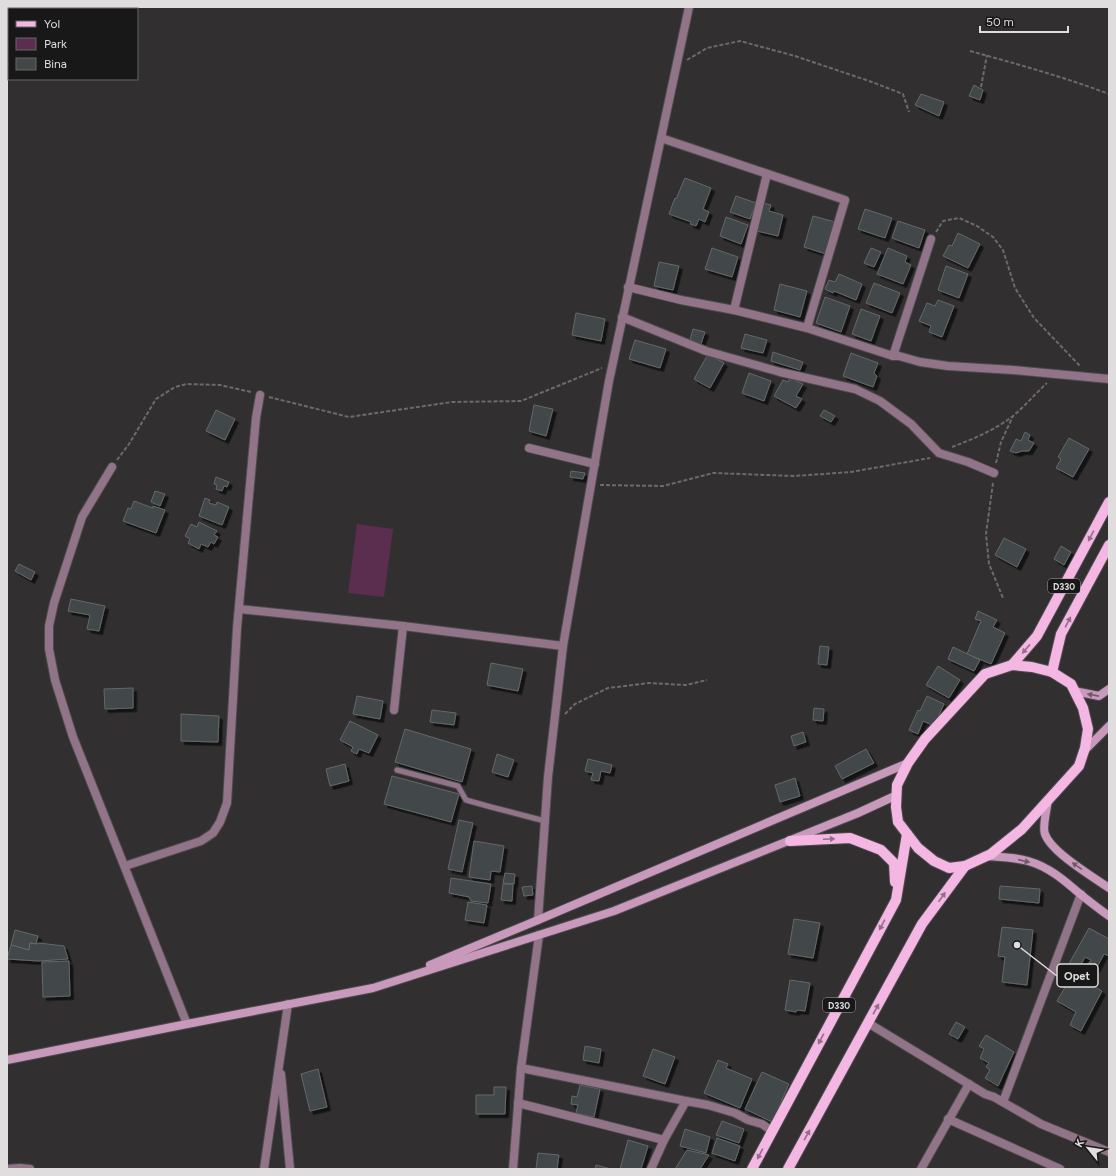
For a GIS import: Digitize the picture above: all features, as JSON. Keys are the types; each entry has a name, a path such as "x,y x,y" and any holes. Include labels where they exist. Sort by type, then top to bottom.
{"main road":[{"name":"D330","path":"1012,665 1037,636 1109,502"},
{"name":"D330","path":"1052,672 1061,634 1109,545"},
{"path":"1012,665 1032,667 1052,672 1071,684 1083,708 1088,729 1084,751 1079,766 1022,829 991,854 966,866 949,868 934,861 918,848 898,822 896,807 897,785 908,763 925,739 985,674 1012,665"},
{"path":"1074,691 1099,696 1109,689"},
{"path":"1084,751 1109,726"},
{"path":"373,988 538,920 908,763"},
{"path":"7,1060 373,988 614,911 858,813 897,795"},
{"path":"1048,800 1044,834 1049,843 1059,853 1109,888"},
{"name":"D330","path":"752,1169 896,900 907,834"},
{"path":"790,840 850,838 881,850 894,863 896,900"},
{"path":"985,856 1029,861 1042,867 1060,877 1109,916"},
{"path":"788,1169 922,924 966,866"}],"street":[{"path":"538,920 548,777 563,646 612,364 689,7"},
{"path":"661,138 845,200 807,328"},
{"path":"734,310 767,174"},
{"path":"893,356 931,239"},
{"path":"628,287 681,300 734,310 807,328 893,356 899,356 920,362 948,366 1109,379"},
{"path":"622,317 706,351 780,372 854,389 880,401 911,424 939,453 968,462 994,473"},
{"path":"125,866 201,841 214,833 227,803 239,609 256,418 260,395"},
{"path":"529,448 595,464"},
{"path":"112,467 82,517 54,604 49,626 49,649 55,680 73,737 187,1024"},
{"path":"239,609 403,626 563,646"},
{"path":"394,710 403,626"},
{"path":"1002,1102 1081,894"},
{"path":"513,1169 521,1068 539,935"},
{"path":"264,1169 288,1004"},
{"path":"868,1023 985,1094 994,1097 1041,1124 1109,1152"},
{"path":"280,1061 290,1169"},
{"path":"521,1068 708,1105 735,1113 748,1120 762,1124 772,1131"},
{"path":"921,1169 969,1084"},
{"path":"651,1169 664,1140 686,1101"},
{"path":"518,1103 664,1140"},
{"path":"948,1119 1060,1169"},
{"path":"7,1168 30,1169"}],"lane":[{"path":"397,770 458,786 466,800 545,821"}],"path":[{"path":"676,67 707,48 740,41 795,56 903,94 909,112"},
{"path":"970,51 1035,69 1109,94"},
{"path":"982,87 987,56"},
{"path":"931,239 943,221 959,218 977,226 993,237 1003,250 1015,288 1034,318 1090,377"},
{"path":"112,467 129,444 156,399 175,387 187,384 220,385 349,417 452,402 521,401 612,364"},
{"path":"591,485 663,486 713,473 794,476 851,472 929,459 1000,425 1013,415 1057,374"},
{"path":"1003,598 989,564 986,534 994,473 1001,442 1013,415"},
{"path":"554,724 575,704 608,688 649,683 686,685 707,680"}],"green space":[{"path":"357,524 393,529 384,597 348,593"}],"building":[{"path":"974,85 983,90 980,100 969,96"},
{"path":"921,94 944,102 939,116 915,105"},
{"path":"685,178 711,188 703,209 709,212 705,222 699,219 696,226 690,224 691,222 669,214"},
{"path":"736,196 756,203 750,219 730,212"},
{"path":"763,203 771,205 769,211 783,215 778,236 757,231"},
{"path":"865,209 892,218 885,238 858,229"},
{"path":"813,216 835,222 826,254 804,247"},
{"path":"726,217 748,225 741,244 720,236"},
{"path":"898,221 925,230 919,248 892,238"},
{"path":"958,233 980,244 968,268 943,256 949,245 952,246"},
{"path":"712,248 738,257 732,277 705,269"},
{"path":"871,248 881,252 874,267 864,263"},
{"path":"888,248 907,256 905,262 911,265 903,284 877,274"},
{"path":"659,262 679,266 673,290 654,286"},
{"path":"946,266 968,274 959,298 938,290"},
{"path":"839,274 862,284 856,300 825,289 829,280 835,282"},
{"path":"874,283 900,293 892,313 866,303"},
{"path":"780,284 807,291 800,317 774,310"},
{"path":"825,297 850,306 841,332 816,323"},
{"path":"938,300 954,306 942,337 929,332 931,326 919,321 927,303 935,306"},
{"path":"861,309 880,316 871,341 852,334"},
{"path":"576,313 605,319 601,341 572,335"},
{"path":"693,329 705,332 701,344 690,340"},
{"path":"745,334 767,340 763,353 741,348"},
{"path":"635,340 666,349 660,368 629,359"},
{"path":"773,352 803,362 800,370 771,361"},
{"path":"851,353 878,363 874,373 877,376 873,387 843,376"},
{"path":"708,354 724,363 710,388 694,379"},
{"path":"749,373 771,381 764,401 742,393"},
{"path":"790,378 803,384 796,396 802,399 796,408 774,396 783,380 788,382"},
{"path":"534,405 553,409 546,436 529,431"},
{"path":"216,410 235,419 225,440 206,431"},
{"path":"824,410 835,416 831,422 820,416"},
{"path":"1025,432 1030,435 1028,440 1034,443 1029,451 1016,453 1010,451 1016,439 1021,441"},
{"path":"1069,438 1089,449 1073,477 1056,468 1061,459 1058,457"},
{"path":"571,471 585,473 583,479 570,477"},
{"path":"216,477 229,482 227,487 224,486 222,491 216,489 217,485 214,484"},
{"path":"155,491 165,494 160,506 151,502"},
{"path":"205,498 210,500 209,503 216,505 217,502 229,507 222,525 199,516"},
{"path":"134,501 153,508 153,506 165,510 156,533 123,521 128,508 131,509"},
{"path":"199,522 217,531 214,535 218,537 214,544 211,542 208,547 201,544 199,549 188,543 190,539 185,536 191,524 197,527"},
{"path":"1004,538 1026,549 1017,567 995,555"},
{"path":"1061,546 1071,552 1064,565 1054,559"},
{"path":"19,564 35,572 31,580 15,571"},
{"path":"71,599 105,606 99,631 87,629 90,615 68,611"},
{"path":"978,611 997,620 993,627 1005,633 991,664 967,654 981,621 975,619"},
{"path":"820,646 829,647 827,665 818,664"},
{"path":"953,647 980,660 974,671 948,659"},
{"path":"491,663 523,669 518,691 487,685"},
{"path":"938,666 960,680 949,698 926,685"},
{"path":"133,688 133,708 105,709 104,689"},
{"path":"357,696 383,701 380,719 353,714"},
{"path":"927,696 944,704 934,726 923,721 918,734 909,730 918,710 920,711"},
{"path":"814,708 824,709 823,721 813,720"},
{"path":"432,710 456,713 454,725 430,722"},
{"path":"181,714 219,716 218,742 181,741"},
{"path":"350,721 378,735 369,753 359,749 357,754 351,751 353,747 340,740"},
{"path":"405,729 471,749 462,782 395,762"},
{"path":"803,732 806,742 794,746 791,736"},
{"path":"866,749 874,763 842,779 835,766"},
{"path":"497,754 514,760 508,777 492,772"},
{"path":"588,759 612,765 610,773 601,771 599,781 591,780 593,773 585,771"},
{"path":"345,764 349,781 330,786 326,769"},
{"path":"392,776 459,794 451,822 384,804"},
{"path":"795,778 800,796 780,802 775,785"},
{"path":"459,820 473,823 462,872 448,869"},
{"path":"474,841 504,846 500,872 491,871 490,880 469,877"},
{"path":"505,873 515,874 514,884 503,883"},
{"path":"451,878 491,884 488,903 471,901 469,897 449,893"},
{"path":"503,884 513,884 512,901 501,900"},
{"path":"532,886 533,895 524,896 522,887"},
{"path":"1000,886 1040,889 1039,903 999,899"},
{"path":"468,902 487,905 484,923 465,920"},
{"path":"794,919 820,923 813,958 788,954"},
{"path":"1002,927 1033,930 1027,985 1002,982 1005,957 998,956"},
{"path":"1089,928 1109,939 1109,956 1104,954 1096,969 1088,965 1091,960 1085,957 1077,972 1084,975 1082,980 1102,991 1081,1031 1070,1025 1076,1012 1057,1001 1067,984 1060,980"},
{"path":"15,930 38,936 36,944 30,943 29,950 11,945"},
{"path":"30,943 64,946 68,959 39,961 7,959 11,945 29,950"},
{"path":"69,961 70,996 43,997 42,962"},
{"path":"790,980 810,983 805,1011 797,1010 796,1012 785,1010"},
{"path":"956,1022 965,1027 958,1039 949,1034"},
{"path":"986,1035 1014,1052 998,1086 985,1078 990,1070 986,1067 989,1063 980,1058 984,1049 979,1046"},
{"path":"585,1046 601,1049 599,1063 583,1060"},
{"path":"653,1049 675,1057 665,1084 643,1076"},
{"path":"718,1060 728,1064 726,1068 752,1079 740,1108 704,1093"},
{"path":"318,1069 327,1107 310,1111 301,1074"},
{"path":"762,1072 789,1084 772,1122 745,1109"},
{"path":"580,1085 600,1089 594,1117 576,1113 578,1105 571,1104 572,1096 577,1097"},
{"path":"494,1087 506,1087 505,1114 476,1114 476,1095 494,1095"},
{"path":"722,1121 744,1129 739,1143 716,1135"},
{"path":"685,1129 710,1137 706,1153 680,1146"},
{"path":"717,1138 740,1146 735,1161 712,1153"},
{"path":"628,1140 648,1146 641,1169 620,1169"},
{"path":"687,1150 709,1155 700,1169 675,1169"},
{"path":"538,1153 559,1155 557,1169 536,1169"},
{"path":"596,1165 611,1169 595,1169"}],"place":[{"name":"Opet","path":"1017,945"}]}
